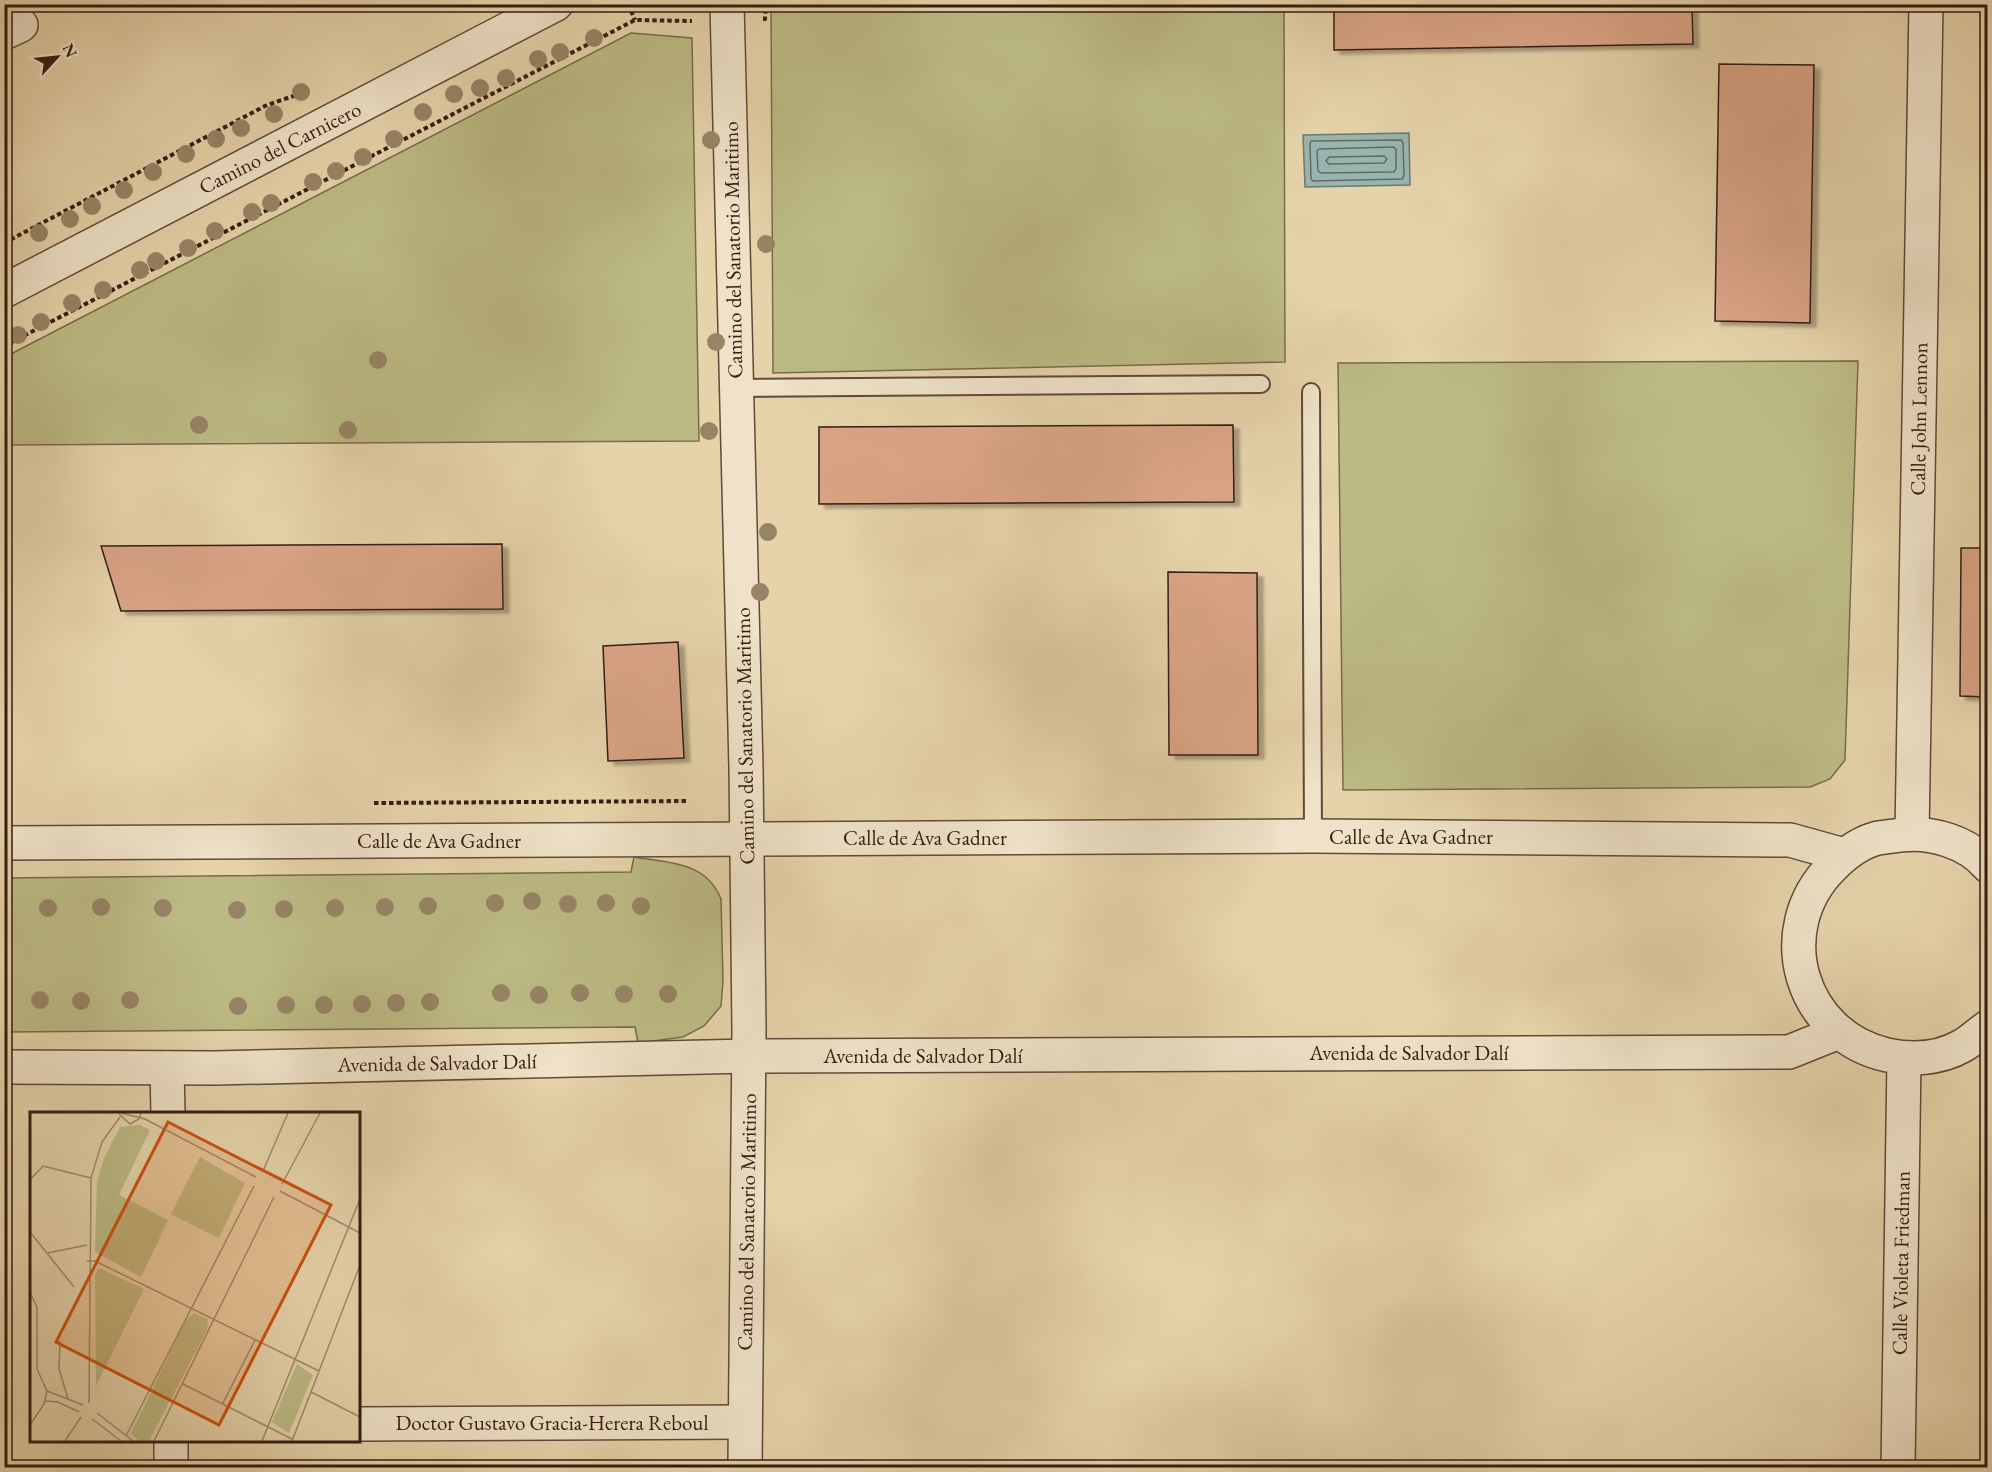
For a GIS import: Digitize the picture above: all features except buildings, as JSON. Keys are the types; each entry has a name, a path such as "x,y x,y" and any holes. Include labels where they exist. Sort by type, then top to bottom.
{"street":[{"name":"Camino del Carnicero","path":"4,291 556,4"},
{"name":"Calle John Lennon","path":"1912,834 1926,4"},
{"name":"Camino del Sanatorio Maritimo","path":"727,12 747,840 749,1056 746,1467"},
{"path":"1986,862 1962,847 1938,837 1912,834 1876,839 1844,855 1820,879 1804,909 1798,943 1802,976 1816,1007 1839,1032 1869,1051 1904,1059 1934,1057 1975,1047 1988,1027"},
{"name":"Calle de Ava Gadner","path":"4,843 1313,836 1790,840 1844,855"},
{"name":"Avenida de Salvador Dalí","path":"4,1067 167,1068 749,1056 1789,1052 1839,1032"},
{"name":"Calle Violeta Friedman","path":"1898,1467 1904,1059"},
{"path":"167,1068 168,1112"},
{"name":"Doctor Gustavo Gracia-Herera Reboul","path":"360,1424 745,1422"},
{"path":"171,1442 171,1467"}],"lane":[{"path":"736,388 1261,384"},
{"path":"1311,392 1313,836"}],"path":[{"path":"628,4 635,20"},
{"path":"4,346 635,20 697,21 727,12 765,19 766,4"},
{"path":"4,243 267,105 317,87"}],"shaded area":[{"path":"771,5 1284,5 1285,362 773,373"},
{"path":"631,33 692,38 699,441 5,445 5,357"},
{"path":"1858,361 1845,760 1830,779 1810,787 1343,790 1338,363"},
{"path":"634,857 673,863 696,871 706,877 721,899 723,981 721,1006 704,1026 683,1037 638,1043 635,1027 5,1032 4,878 631,872"}],"water":[{"path":"1409,133 1410,185 1305,187 1303,135"}]}
